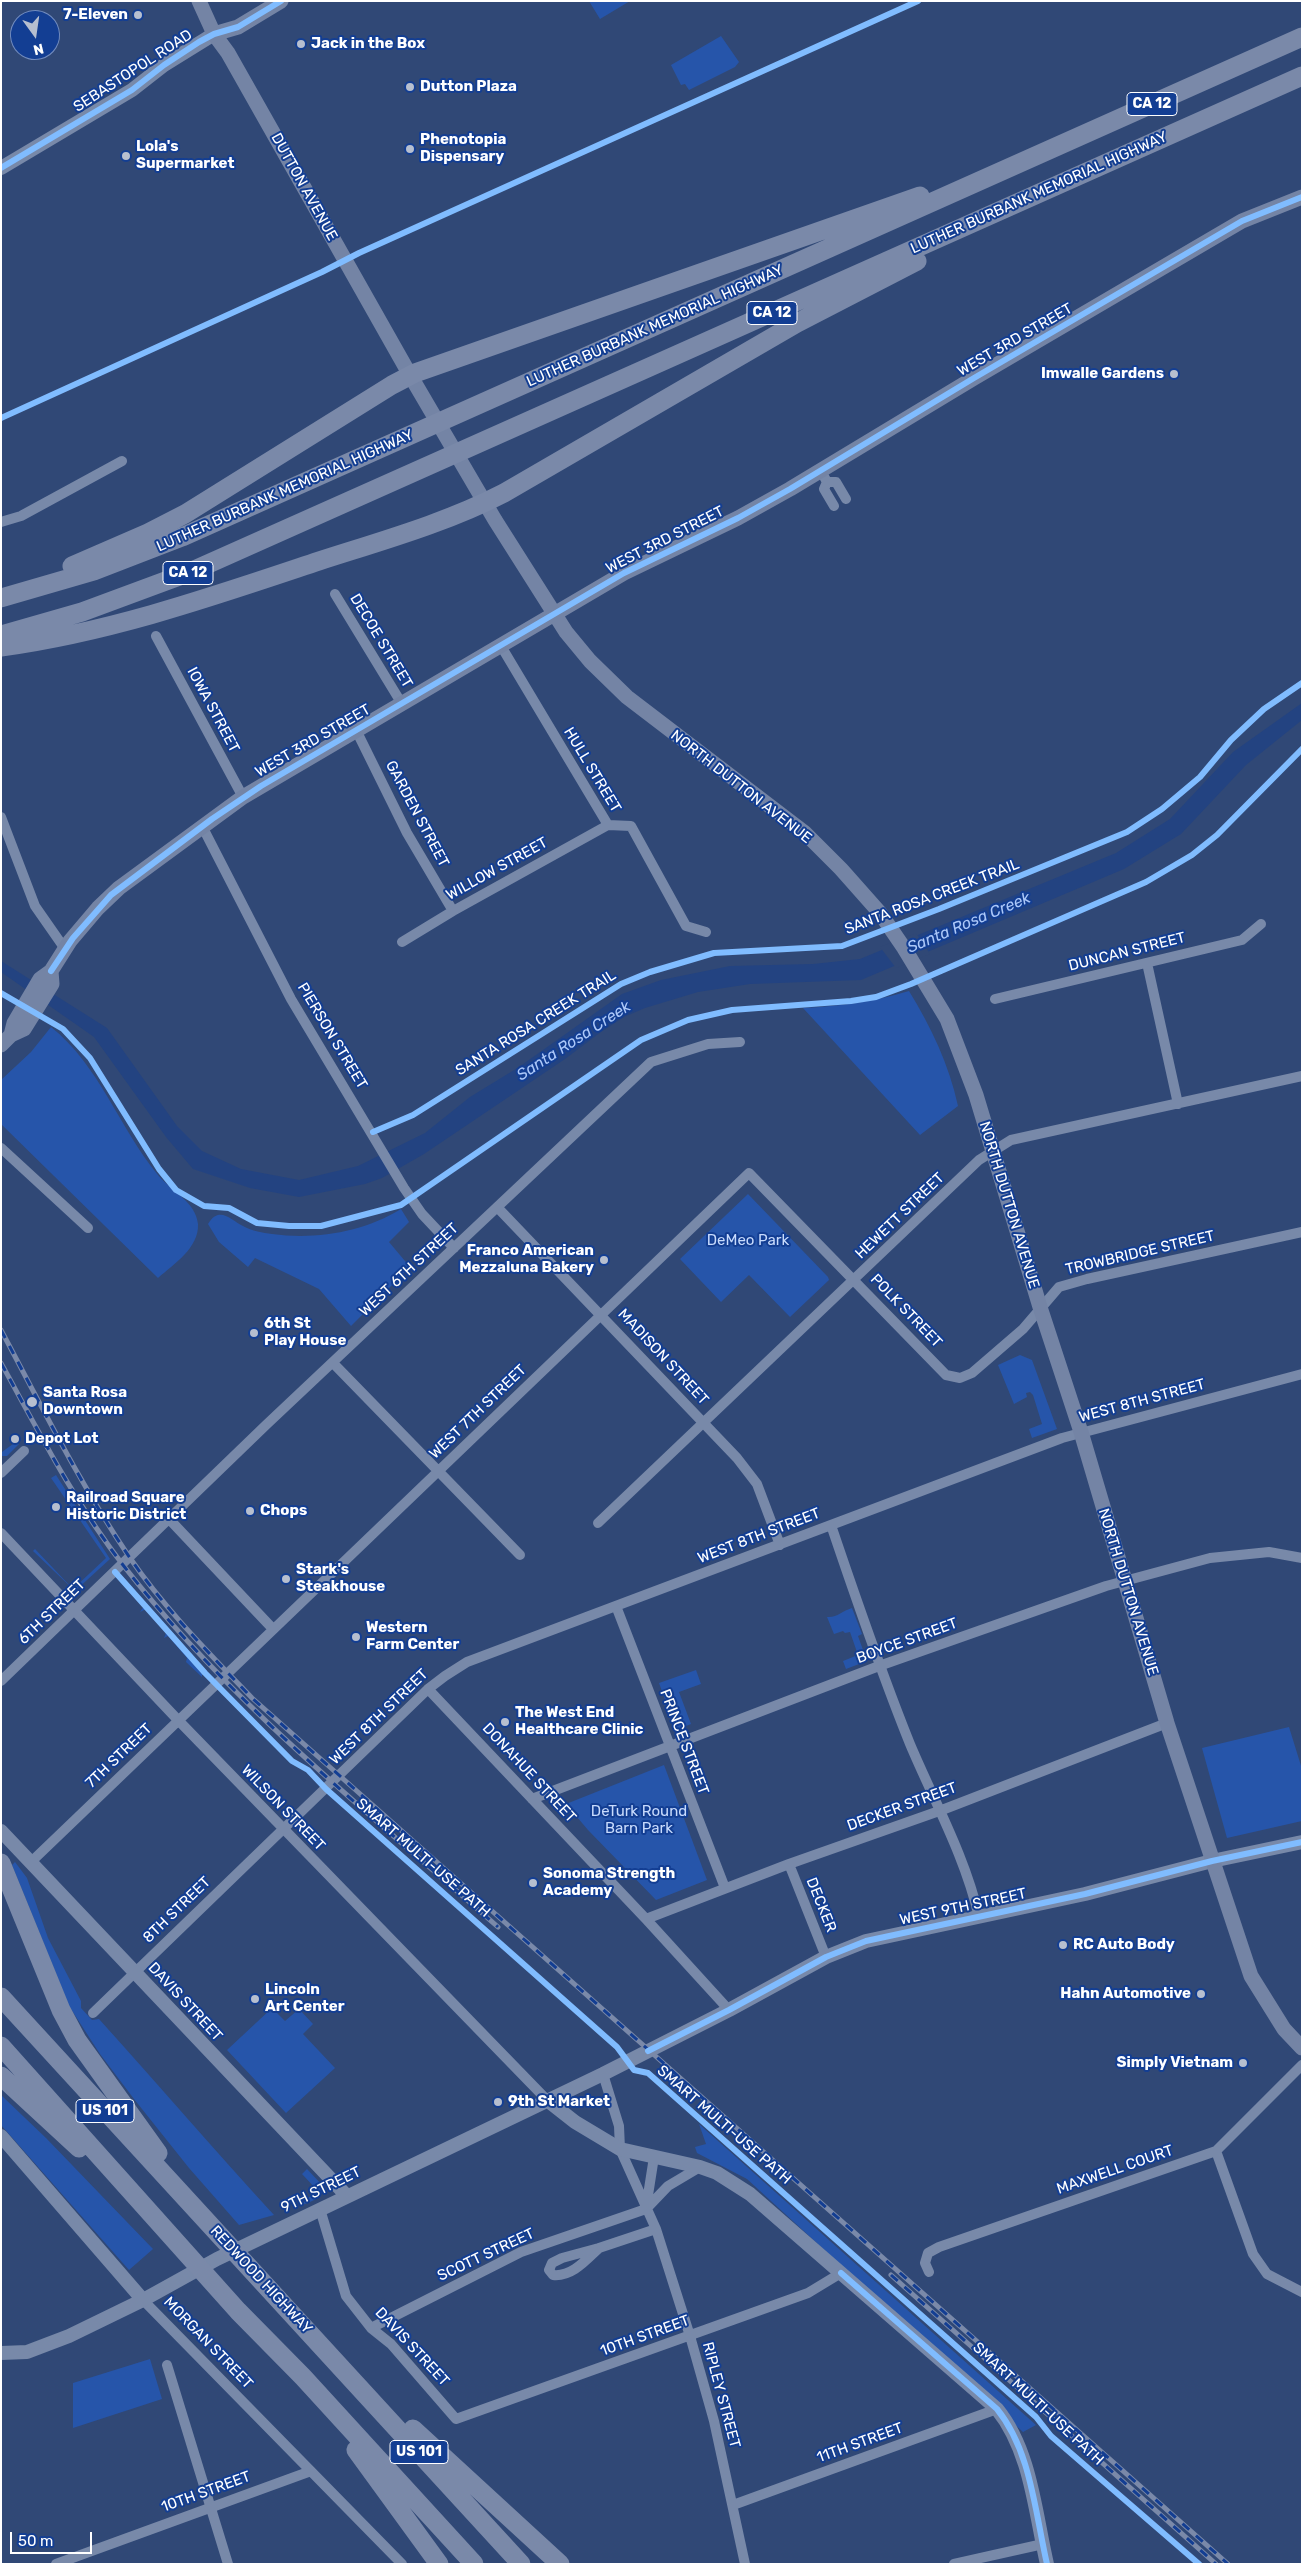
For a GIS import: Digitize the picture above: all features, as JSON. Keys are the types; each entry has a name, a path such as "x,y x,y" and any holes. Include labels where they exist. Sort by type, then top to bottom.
{"highway":[{"name":"LUTHER BURBANK MEMORIAL HIGHWAY","path":"1,597 68,580 151,550 1302,37"},
{"name":"LUTHER BURBANK MEMORIAL HIGHWAY","path":"1,635 82,612 164,583 1302,76"},
{"path":"1,597 166,524 229,488 410,375 862,216 1002,171"},
{"path":"1,647 86,632 161,613 377,542 485,502 797,323 914,262 1012,206"},
{"path":"1,1863 61,2010 77,2040 210,2226"},
{"name":"REDWOOD HIGHWAY","path":"1,1997 521,2564"},
{"name":"US 101","path":"1,2046 173,2236 238,2311 302,2377 474,2564"},
{"path":"1,2076 173,2236"},
{"path":"317,2340 560,2564"},
{"path":"302,2377 439,2564"}],"main road":[{"name":"DUTTON AVENUE","path":"199,1 214,34 228,54 410,375 485,502"},
{"name":"SEBASTOPOL ROAD","path":"214,34 238,27 281,1"},
{"name":"WEST 3RD STREET","path":"6,1040 40,978 51,971 88,918 111,895 243,797 624,574 824,476 974,378 1236,225 1269,209 1302,197"},
{"name":"NORTH DUTTON AVENUE","path":"485,502 554,614 590,661 627,697 805,834 880,913 931,990 947,1019 962,1056 1081,1432 1167,1722 1251,1976 1284,2029 1302,2048"}],"street":[{"name":"SEBASTOPOL ROAD","path":"1,168 132,90 164,65 214,34"},
{"path":"1,522 21,516 122,461"},
{"path":"834,506 824,489 824,476 836,482 846,499"},
{"name":"DECOE STREET","path":"335,594 402,704"},
{"name":"IOWA STREET","path":"156,636 243,797"},
{"name":"HULL STREET","path":"500,646 608,825 631,826 686,926 706,932"},
{"name":"GARDEN STREET","path":"356,730 407,833 453,910"},
{"path":"1,817 35,906 65,949"},
{"name":"WILLOW STREET","path":"402,942 453,910 608,825"},
{"name":"PIERSON STREET","path":"202,826 291,999 404,1188 422,1214 454,1248"},
{"name":"DUNCAN STREET","path":"995,1000 1242,940 1261,924"},
{"path":"1147,963 1178,1104"},
{"name":"WEST 6TH STREET","path":"123,1565 332,1363 651,1062 708,1044 740,1042"},
{"name":"HEWETT STREET","path":"598,1523 979,1160 992,1151 1011,1140 1302,1076"},
{"path":"1,1148 88,1228"},
{"name":"POLK STREET","path":"749,1173 946,1375 960,1378"},
{"name":"WEST 7TH STREET","path":"228,1673 749,1173"},
{"name":"MADISON STREET","path":"497,1207 705,1423 757,1484 780,1545"},
{"name":"TROWBRIDGE STREET","path":"960,1378 972,1373 1023,1329 1040,1307 1059,1288 1087,1278 1302,1232"},
{"path":"332,1363 520,1555"},
{"name":"WEST 8TH STREET","path":"283,1829 428,1689 467,1662 1081,1432 1302,1374"},
{"path":"1,1473 24,1451"},
{"path":"170,1520 273,1629"},
{"path":"831,1525 879,1666 911,1746 942,1810 979,1917"},
{"name":"WILSON STREET","path":"1,1534 283,1829 547,2100"},
{"name":"BOYCE STREET","path":"532,1799 879,1666 1126,1580 1210,1558 1269,1552 1302,1558"},
{"name":"6TH STREET","path":"1,1681 123,1565"},
{"name":"PRINCE STREET","path":"616,1606 725,1888"},
{"name":"7TH STREET","path":"31,1862 228,1673"},
{"name":"DONAHUE STREET","path":"428,1689 646,1919 729,2010"},
{"name":"DECKER STREET","path":"646,1919 789,1864 942,1810 1167,1722"},
{"name":"8TH STREET","path":"92,2013 283,1829"},
{"name":"DAVIS STREET","path":"1,1831 134,1972 227,2077 346,2195"},
{"name":"WEST 9TH STREET","path":"648,2051 729,2010 826,1957 866,1941 1085,1894 1212,1861 1302,1842"},
{"name":"DECKER","path":"789,1864 826,1957"},
{"name":"9TH STREET","path":"4,2353 27,2352 69,2336 143,2300 217,2259 320,2210 346,2195 648,2051"},
{"name":"MAXWELL COURT","path":"929,2272 925,2263 928,2253 939,2247 1216,2151 1302,2065"},
{"name":"RIPLEY STREET","path":"603,2074 619,2126 620,2150 656,2229 690,2336 714,2421 745,2564"},
{"path":"547,2100 575,2122 620,2150 700,2167 717,2173 750,2194 997,2409 1017,2438 1047,2564"},
{"name":"MORGAN STREET","path":"1,2136 143,2300 402,2564"},
{"path":"1216,2151 1253,2254 1267,2274 1302,2292"},
{"path":"646,2208 654,2157"},
{"path":"646,2208 668,2186 700,2167"},
{"name":"SCOTT STREET","path":"371,2328 521,2252 646,2208"},
{"name":"DAVIS STREET","path":"320,2210 346,2296 371,2328 391,2344 456,2419"},
{"path":"599,2248 656,2229"},
{"name":"10TH STREET","path":"456,2419 808,2293 841,2273"},
{"path":"167,2365 228,2564"},
{"name":"11TH STREET","path":"733,2505 997,2409"},
{"name":"10TH STREET","path":"56,2564 311,2471"},
{"path":"954,2564 1043,2544"}],"green space":[{"path":"589,1 630,1 600,19"},
{"path":"721,36 739,62 735,67 689,90 685,84 681,85 671,65"},
{"path":"909,991 925,1018 938,1046 950,1075 958,1106 920,1135 803,1008 856,1003"},
{"path":"51,1027 83,1060 144,1157 163,1181 188,1203 196,1216 198,1224 197,1233 190,1248 158,1278 1,1124 1,1080 31,1052"},
{"name":"DeMeo Park","path":"748,1194 828,1277 829,1280 790,1317 749,1275 721,1302 680,1259"},
{"path":"401,1209 409,1222 389,1242 410,1267 351,1326 319,1289 255,1258 248,1267 219,1242 208,1224 216,1215 221,1215 246,1228 261,1232 289,1236 322,1235 356,1229 387,1217"},
{"path":"1020,1355 1032,1360 1057,1429 1032,1438 1029,1429 1042,1424 1033,1395 1030,1392 1026,1393 1027,1397 1014,1404 998,1365"},
{"path":"17,1441 19,1444 7,1456 2,1456 2,1452"},
{"path":"56,1475 110,1559 75,1591 33,1551 35,1549 73,1589 106,1558 51,1478"},
{"path":"144,1606 202,1674 202,1677 186,1662 187,1658 168,1636 164,1638 166,1633 146,1609 140,1612"},
{"path":"852,1608 862,1634 858,1636 867,1661 846,1669 843,1661 858,1655 850,1632 845,1633 843,1631 834,1634 827,1617 837,1615"},
{"path":"696,1670 701,1684 679,1692 691,1724 676,1730 659,1683"},
{"path":"1289,1727 1302,1769 1302,1821 1227,1838 1202,1748"},
{"name":"DeTurk Round Barn Park","path":"664,1765 707,1880 656,1900 588,1830 566,1804"},
{"path":"15,1862 27,1878 48,1938 81,2001 81,2008 92,2020 99,2019 274,2215 239,2225 189,2168 100,2054 69,2006 12,1865"},
{"path":"272,2008 285,2021 299,2009 313,2024 303,2034 335,2068 286,2113 227,2050"},
{"path":"1,2095 46,2138 153,2249 129,2270 1,2125"},
{"path":"699,2124 1036,2425 1023,2432 747,2179 697,2153 695,2147 706,2144"},
{"path":"307,2169 323,2186 323,2190 315,2200 305,2204 303,2203 317,2190 302,2174"},
{"path":"150,2359 162,2399 73,2428 73,2383"}],"water":[{"name":"Santa Rosa Creek","path":"1302,703 1302,720 1246,765 1181,834 1124,869 861,980 750,984 698,992 645,1008 624,1017 601,1032 565,1059 424,1154 382,1178 365,1184 299,1197 250,1188 193,1169 166,1137 94,1037 1,972 1,961 107,1028 177,1126 202,1151 241,1169 299,1180 358,1166 425,1133 470,1097 519,1067 622,994 661,980 730,966 813,964 860,959 1116,853 1170,819 1233,752"}],"pier":[{"path":"916,933 930,954 896,968 880,947"}],"railway":[{"path":"1,1330 78,1475 130,1558 173,1613 252,1698 1228,2564"},
{"path":"1,1363 58,1467 89,1517 123,1565 208,1664 302,1755 498,1927"},
{"path":"891,2275 1216,2564"}],"cycle path":[{"path":"1,168 132,90 164,65 199,42 214,34 238,27 281,1"},
{"path":"1,418 322,272 359,253 918,1"},
{"path":"51,971 73,938 111,895 212,819 261,786 624,573 738,518 790,489 974,378 1242,221 1302,197"},
{"name":"SANTA ROSA CREEK TRAIL","path":"373,1132 413,1115 621,984 650,972 714,953 842,946 939,909 1127,832 1162,809 1200,777 1231,740 1264,709 1302,683"},
{"path":"1,993 63,1029 90,1058 159,1169 176,1190 204,1206 229,1208 257,1223 321,1226 401,1205 641,1040 688,1020 732,1010 851,1001 876,997 911,984 1146,882 1192,855 1217,835 1302,749"},
{"name":"SMART MULTI-USE PATH","path":"115,1572 205,1673 292,1761 308,1770 326,1789 617,2047 634,2070 648,2073 1036,2417 1051,2436 1199,2564"},
{"path":"648,2051 729,2010 826,1957 866,1941 1085,1894 1212,1861 1302,1842"},
{"path":"841,2273 997,2409 1008,2426 1025,2463 1047,2564"}],"place":[{"name":"7-Eleven","path":"138,15"},
{"name":"Jack in the Box","path":"301,44"},
{"name":"Dutton Plaza","path":"410,87"},
{"name":"Phenotopia Dispensary","path":"410,149"},
{"name":"Lola's Supermarket","path":"126,156"},
{"name":"Imwalle Gardens","path":"1174,374"},
{"name":"Franco American Mezzaluna Bakery","path":"604,1260"},
{"name":"6th St Play House","path":"254,1333"},
{"name":"Santa Rosa Downtown","path":"32,1402"},
{"name":"Depot Lot","path":"15,1439"},
{"name":"Railroad Square Historic District","path":"56,1507"},
{"name":"Chops","path":"250,1511"},
{"name":"Stark's Steakhouse","path":"286,1579"},
{"name":"Western Farm Center","path":"356,1637"},
{"name":"The West End Healthcare Clinic","path":"505,1722"},
{"name":"Sonoma Strength Academy","path":"533,1883"},
{"name":"RC Auto Body","path":"1063,1945"},
{"name":"Hahn Automotive","path":"1201,1994"},
{"name":"Lincoln Art Center","path":"255,1999"},
{"name":"Simply Vietnam","path":"1243,2063"},
{"name":"9th St Market","path":"498,2102"}]}
